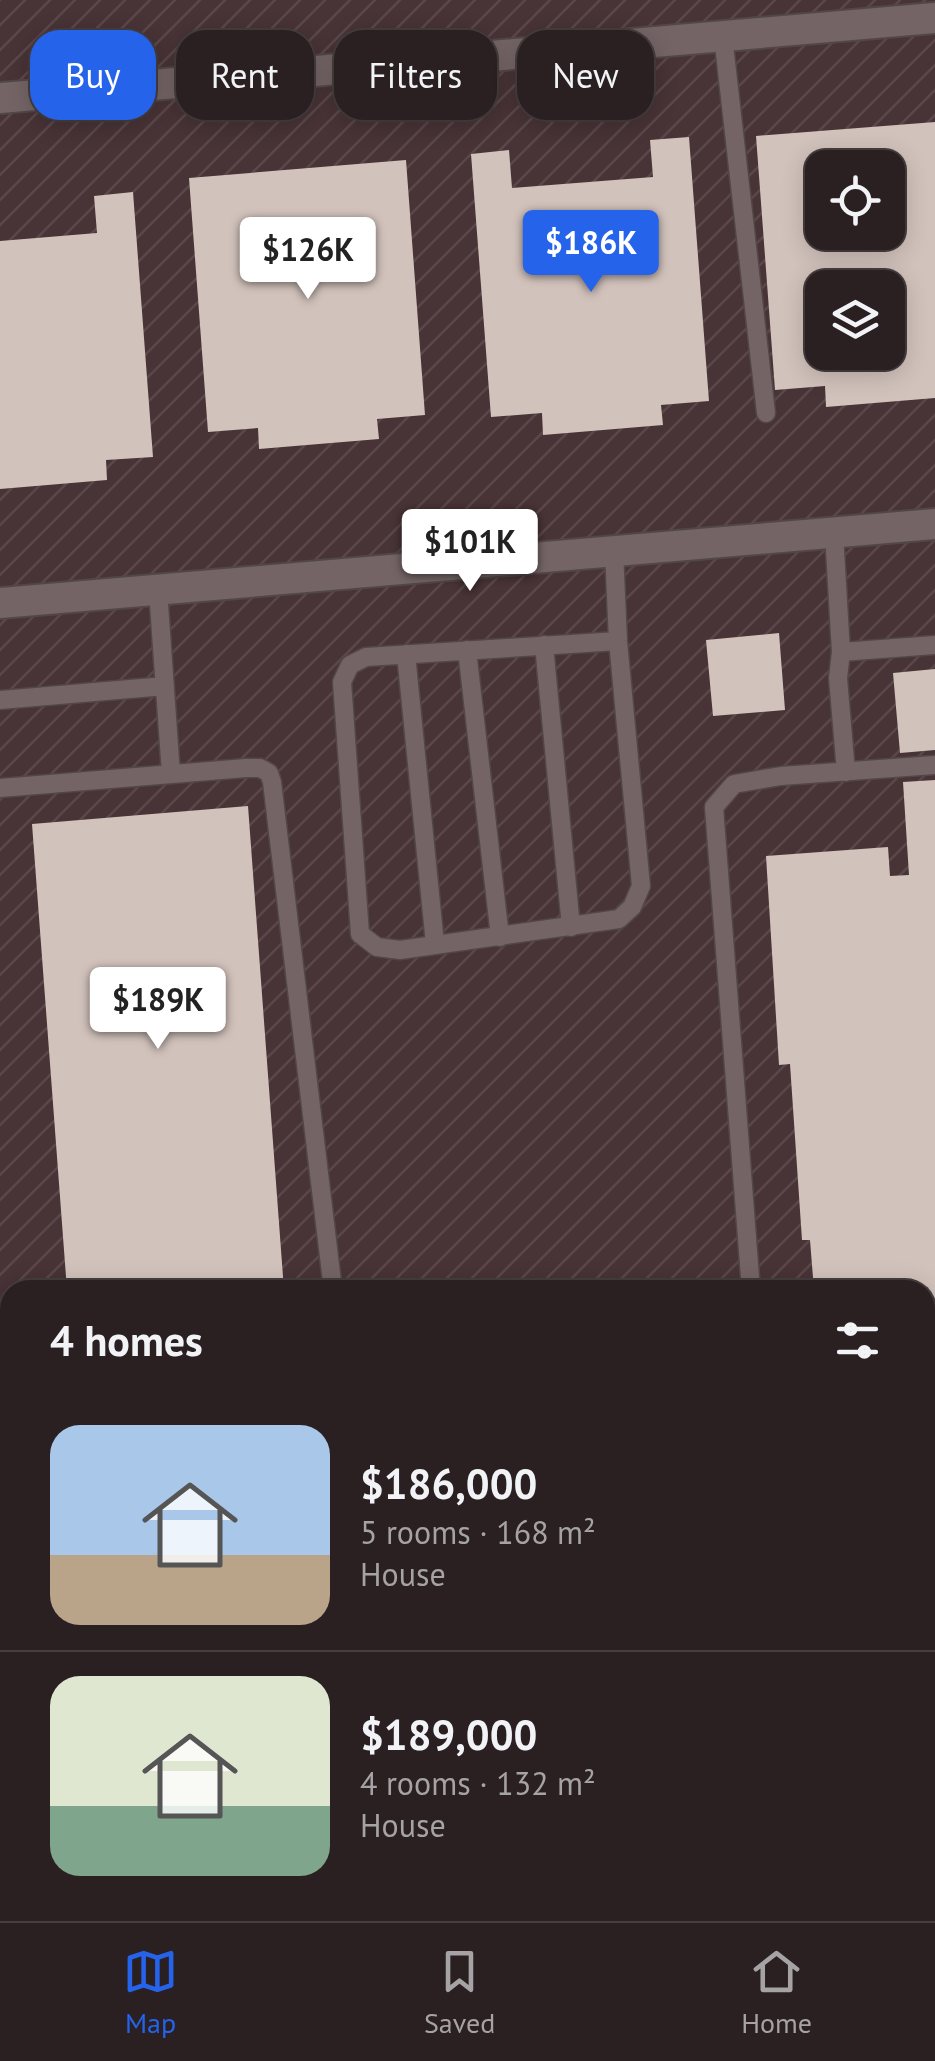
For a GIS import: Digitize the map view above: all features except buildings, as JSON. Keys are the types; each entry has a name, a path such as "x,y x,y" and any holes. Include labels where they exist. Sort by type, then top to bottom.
{"street":[{"path":"0,98 935,18"},
{"path":"0,603 935,524"}],"lane":[{"path":"723,36 766,413"},
{"path":"834,533 841,652 838,678 846,772"},
{"path":"614,551 618,641 641,886 632,907 619,918 571,927 400,950 377,947 360,934 342,682 350,665 366,657 618,641"},
{"path":"158,590 171,774"},
{"path":"544,645 571,927"},
{"path":"841,652 935,645"},
{"path":"467,650 500,937"},
{"path":"406,654 435,944"},
{"path":"0,700 165,686"},
{"path":"751,1280 714,806 734,784 782,776 935,765"},
{"path":"0,788 260,768 269,773 333,1280"}],"shaded area":[{"path":"0,0 935,0 935,1280 0,1280"}]}
